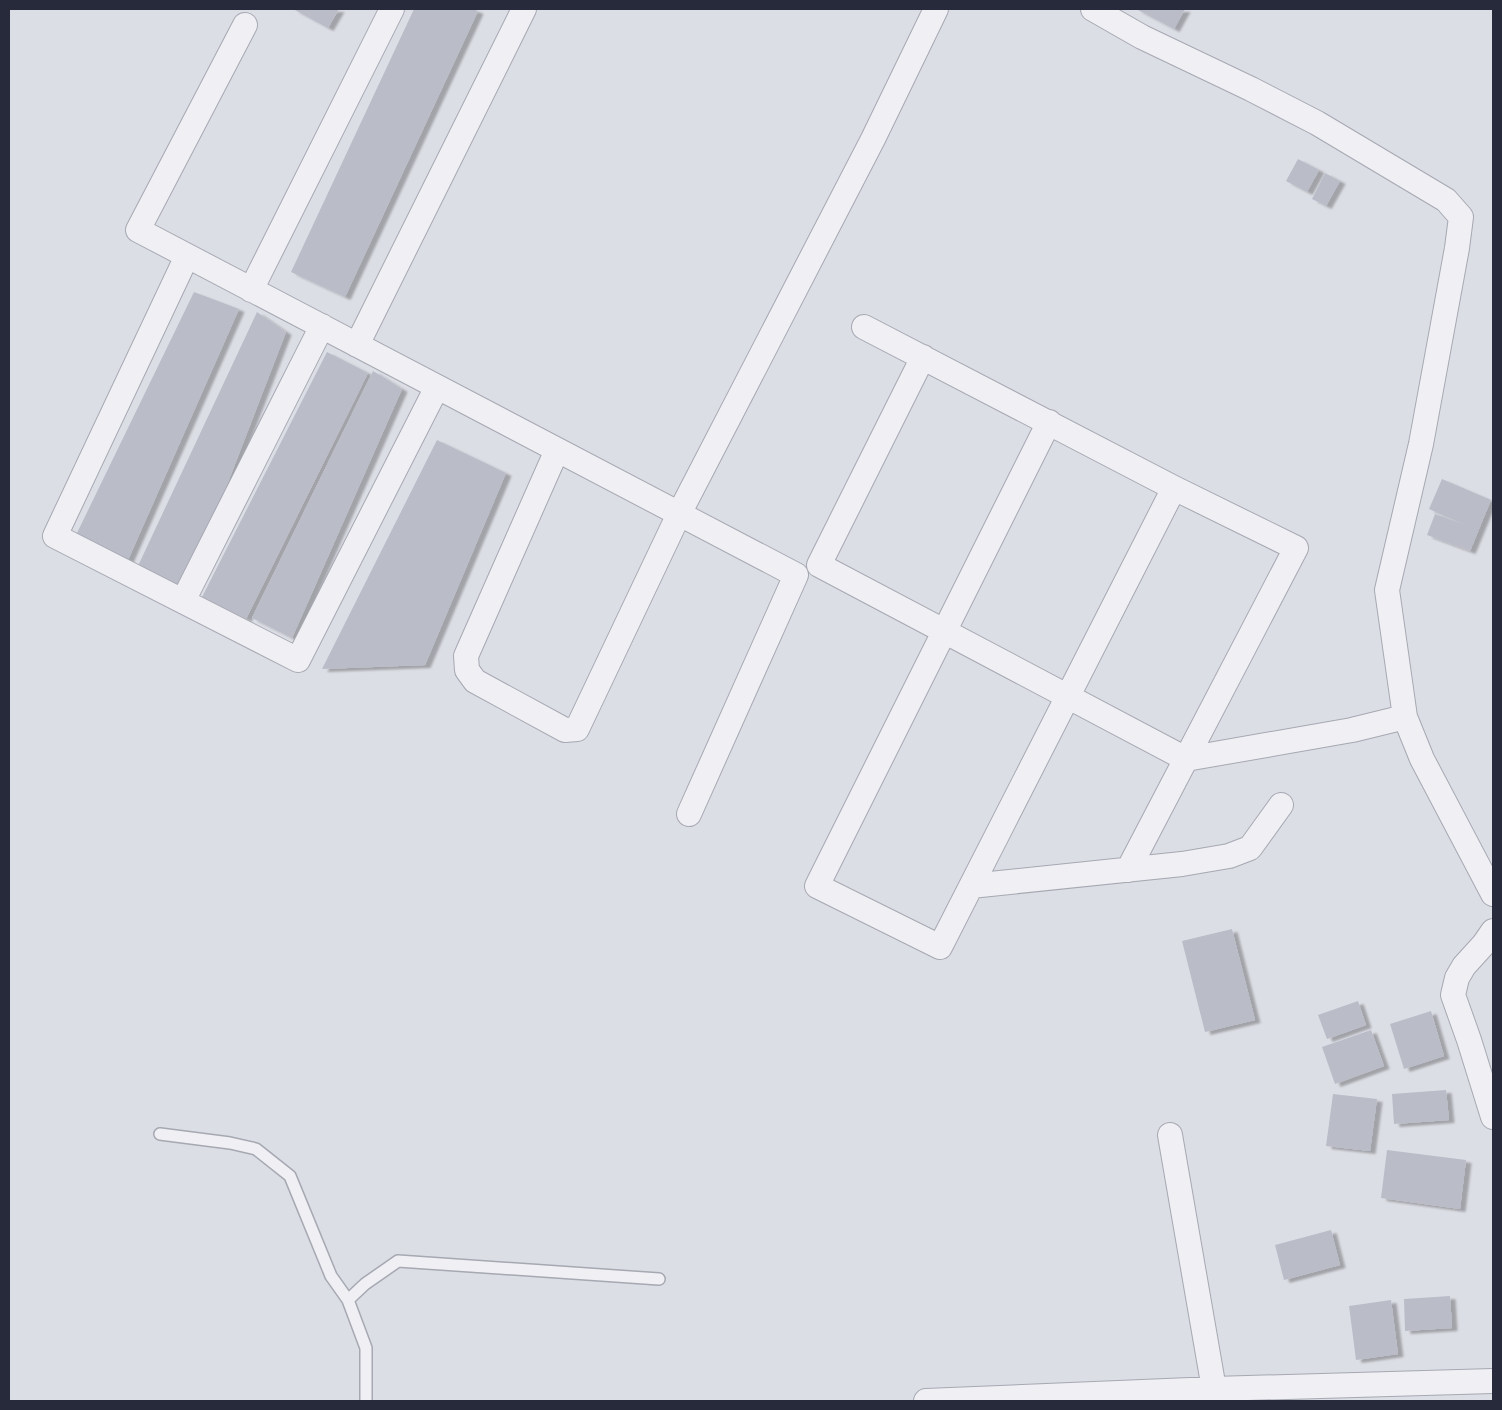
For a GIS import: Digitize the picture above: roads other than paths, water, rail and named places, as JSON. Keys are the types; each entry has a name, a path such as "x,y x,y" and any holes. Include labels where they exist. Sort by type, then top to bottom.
{"street":[{"path":"251,290 392,9"},
{"path":"357,345 524,9"},
{"path":"557,450 466,656 467,670 475,681 565,730 577,729 678,514 873,139 936,9"},
{"path":"1093,9 1142,37 1317,123 1446,200 1461,217 1421,444 1387,590 1405,717 1422,760 1493,894"},
{"path":"245,25 138,230 796,575 689,814"},
{"path":"187,256 55,536 298,660 437,387"},
{"path":"183,601 322,326"},
{"path":"864,327 1174,488 1296,548 1128,870"},
{"path":"923,357 819,565 1186,759 1352,730 1405,717"},
{"path":"1050,422 817,886 940,946 1174,488"},
{"path":"971,886 1182,864 1229,856 1250,848 1281,804"},
{"path":"1493,931 1464,966 1457,978 1453,995 1493,1117"},
{"path":"1170,1135 1214,1389"},
{"path":"926,1401 1214,1389 1493,1381"}],"lane":[{"path":"160,1134 230,1143 256,1149 290,1176 331,1276 348,1300 366,1348 366,1401"},
{"path":"348,1300 365,1284 398,1261 659,1278"}]}
